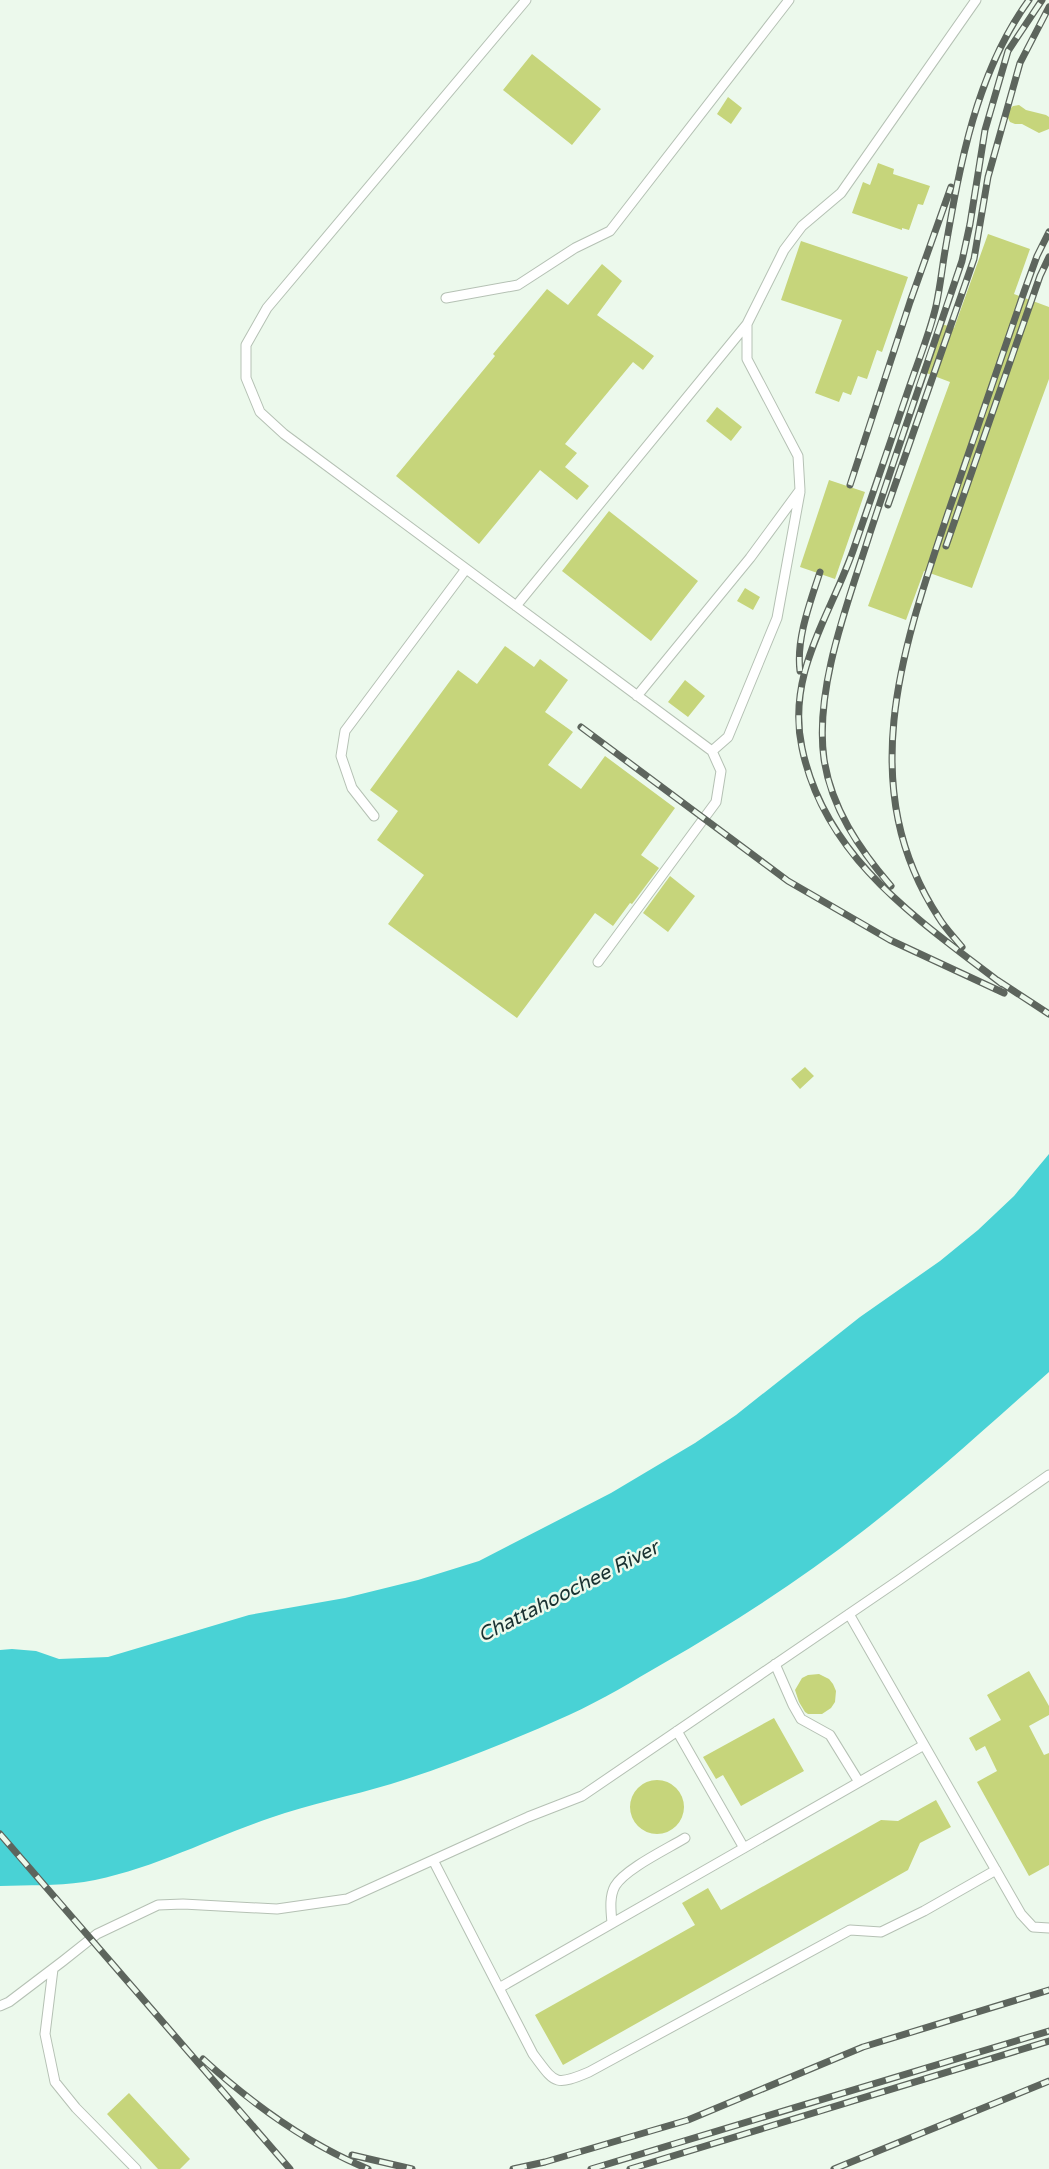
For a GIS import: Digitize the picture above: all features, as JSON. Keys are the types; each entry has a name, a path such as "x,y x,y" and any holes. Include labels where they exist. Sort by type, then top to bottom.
{"lane":[{"path":"526,0 267,308 246,345 246,378 260,412 284,434 712,751 720,771 716,802 597,962"},
{"path":"446,297 518,285 575,248 610,231 789,0"},
{"path":"516,606 747,324 784,250 802,226 841,193 975,0"},
{"path":"712,751 728,737 777,618 800,490 798,456 747,359 747,324"},
{"path":"637,696 750,558 800,490"},
{"path":"374,816 352,788 341,756 345,731 466,569"},
{"path":"0,2006 53,1969 97,1934 158,1905 221,1905 277,1909 347,1899 528,1817 582,1796 1049,1474"},
{"path":"849,1614 1021,1914 1033,1927 1049,1928"},
{"path":"776,1664 801,1719 830,1735 860,1782"},
{"path":"677,1731 744,1848"},
{"path":"499,1988 924,1745"},
{"path":"612,1923 611,1900 616,1885 634,1868 685,1838"},
{"path":"433,1860 533,2054 552,2078 567,2081 589,2072 850,1930 881,1932 924,1911 996,1870"},
{"path":"53,1969 45,2034 56,2082 76,2108 136,2169"}],"water":[{"name":"Chattahoochee River","path":"1049,1154 1049,1372 911,1493 790,1584 715,1633 605,1697 547,1725 459,1761 391,1784 285,1813 155,1862 108,1877 63,1884 0,1886 0,1650 36,1651 59,1659 108,1657 249,1615 345,1598 418,1580 479,1561 611,1493 695,1443 736,1415 860,1317 940,1261 978,1230 1014,1196"}],"building":[{"path":"532,54 601,109 572,145 503,90"},
{"path":"728,97 742,108 731,124 717,114"},
{"path":"1019,105 1026,110 1049,117 1049,129 1039,133 1022,124 1010,122 1007,116 1009,110"},
{"path":"878,163 894,169 893,174 930,186 923,205 918,204 909,230 902,228 902,230 852,213 863,182 870,185"},
{"path":"988,234 1030,249 1014,294 1049,307 1049,379 972,588 924,571 906,620 868,606 950,382 921,371 939,323 954,328"},
{"path":"801,241 908,277 882,352 877,350 867,379 858,376 851,395 843,392 839,402 815,393 842,320 781,300"},
{"path":"602,264 622,281 597,315 654,356 643,370 633,362 565,444 577,453 565,467 589,486 577,500 540,470 479,544 396,476 547,289 568,305"},
{"path":"717,407 742,427 731,441 706,421"},
{"path":"829,480 865,492 835,579 800,567"},
{"path":"609,511 698,581 651,641 562,571"},
{"path":"745,588 760,597 753,610 737,601"},
{"path":"505,646 534,667 540,659 568,680 545,712 573,732 548,765 581,789 605,756 675,808 641,855 659,868 632,904 630,903 613,926 595,913 517,1018 388,924 424,875 377,840 398,811 370,790 458,670 477,684"},
{"path":"685,680 705,696 688,717 668,702"},
{"path":"670,876 695,896 668,932 643,913"},
{"path":"805,1067 814,1076 800,1089 791,1079"},
{"path":"1029,1671 1049,1706 1049,1715 1029,1726 1044,1755 1049,1753 1049,1865 1029,1876 977,1782 997,1771 985,1746 976,1751 969,1738 1001,1720 987,1695"},
{"path":"819,1674 833,1684 836,1691 835,1702 822,1714 808,1714 799,1702 795,1690 802,1678"},
{"path":"774,1718 804,1771 741,1806 723,1775 716,1779 703,1757"},
{"path":"657,1780 667,1782 676,1788 682,1797 684,1807 682,1817 676,1826 667,1832 657,1834 647,1832 638,1826 632,1817 630,1807 632,1797 638,1788 647,1782"},
{"path":"936,1800 951,1827 920,1843 908,1870 563,2065 535,2015 695,1925 682,1903 708,1888 721,1910 881,1820 898,1821"},
{"path":"129,2093 190,2159 180,2169 158,2169 107,2114"}],"railway":[{"path":"1002,984 908,910 854,855 831,823 814,787 802,748 799,721 800,695 813,645 845,573 931,326 957,185 973,120 996,58 1029,0"},
{"path":"891,886 848,827 833,794 824,759 822,732 824,703 835,644 844,615 962,261 985,130 1008,51 1042,0"},
{"path":"888,505 974,259 988,177 1020,63 1049,7"},
{"path":"850,485 910,302 951,187"},
{"path":"962,947 939,918 913,868 898,817 892,766 895,714 903,662 933,559 1024,292 1037,256 1049,232"},
{"path":"946,546 1040,276 1049,257"},
{"path":"800,671 802,634 820,572"},
{"path":"581,727 788,881 890,940 1004,993"},
{"path":"997,980 1049,1014"},
{"path":"0,1834 290,2169"},
{"path":"513,2169 545,2162 688,2120 863,2047 1049,1990"},
{"path":"591,2169 1049,2031"},
{"path":"630,2169 1049,2041"},
{"path":"203,2059 260,2107 301,2135 368,2169"},
{"path":"834,2169 1049,2081"},
{"path":"352,2155 412,2169"}]}
